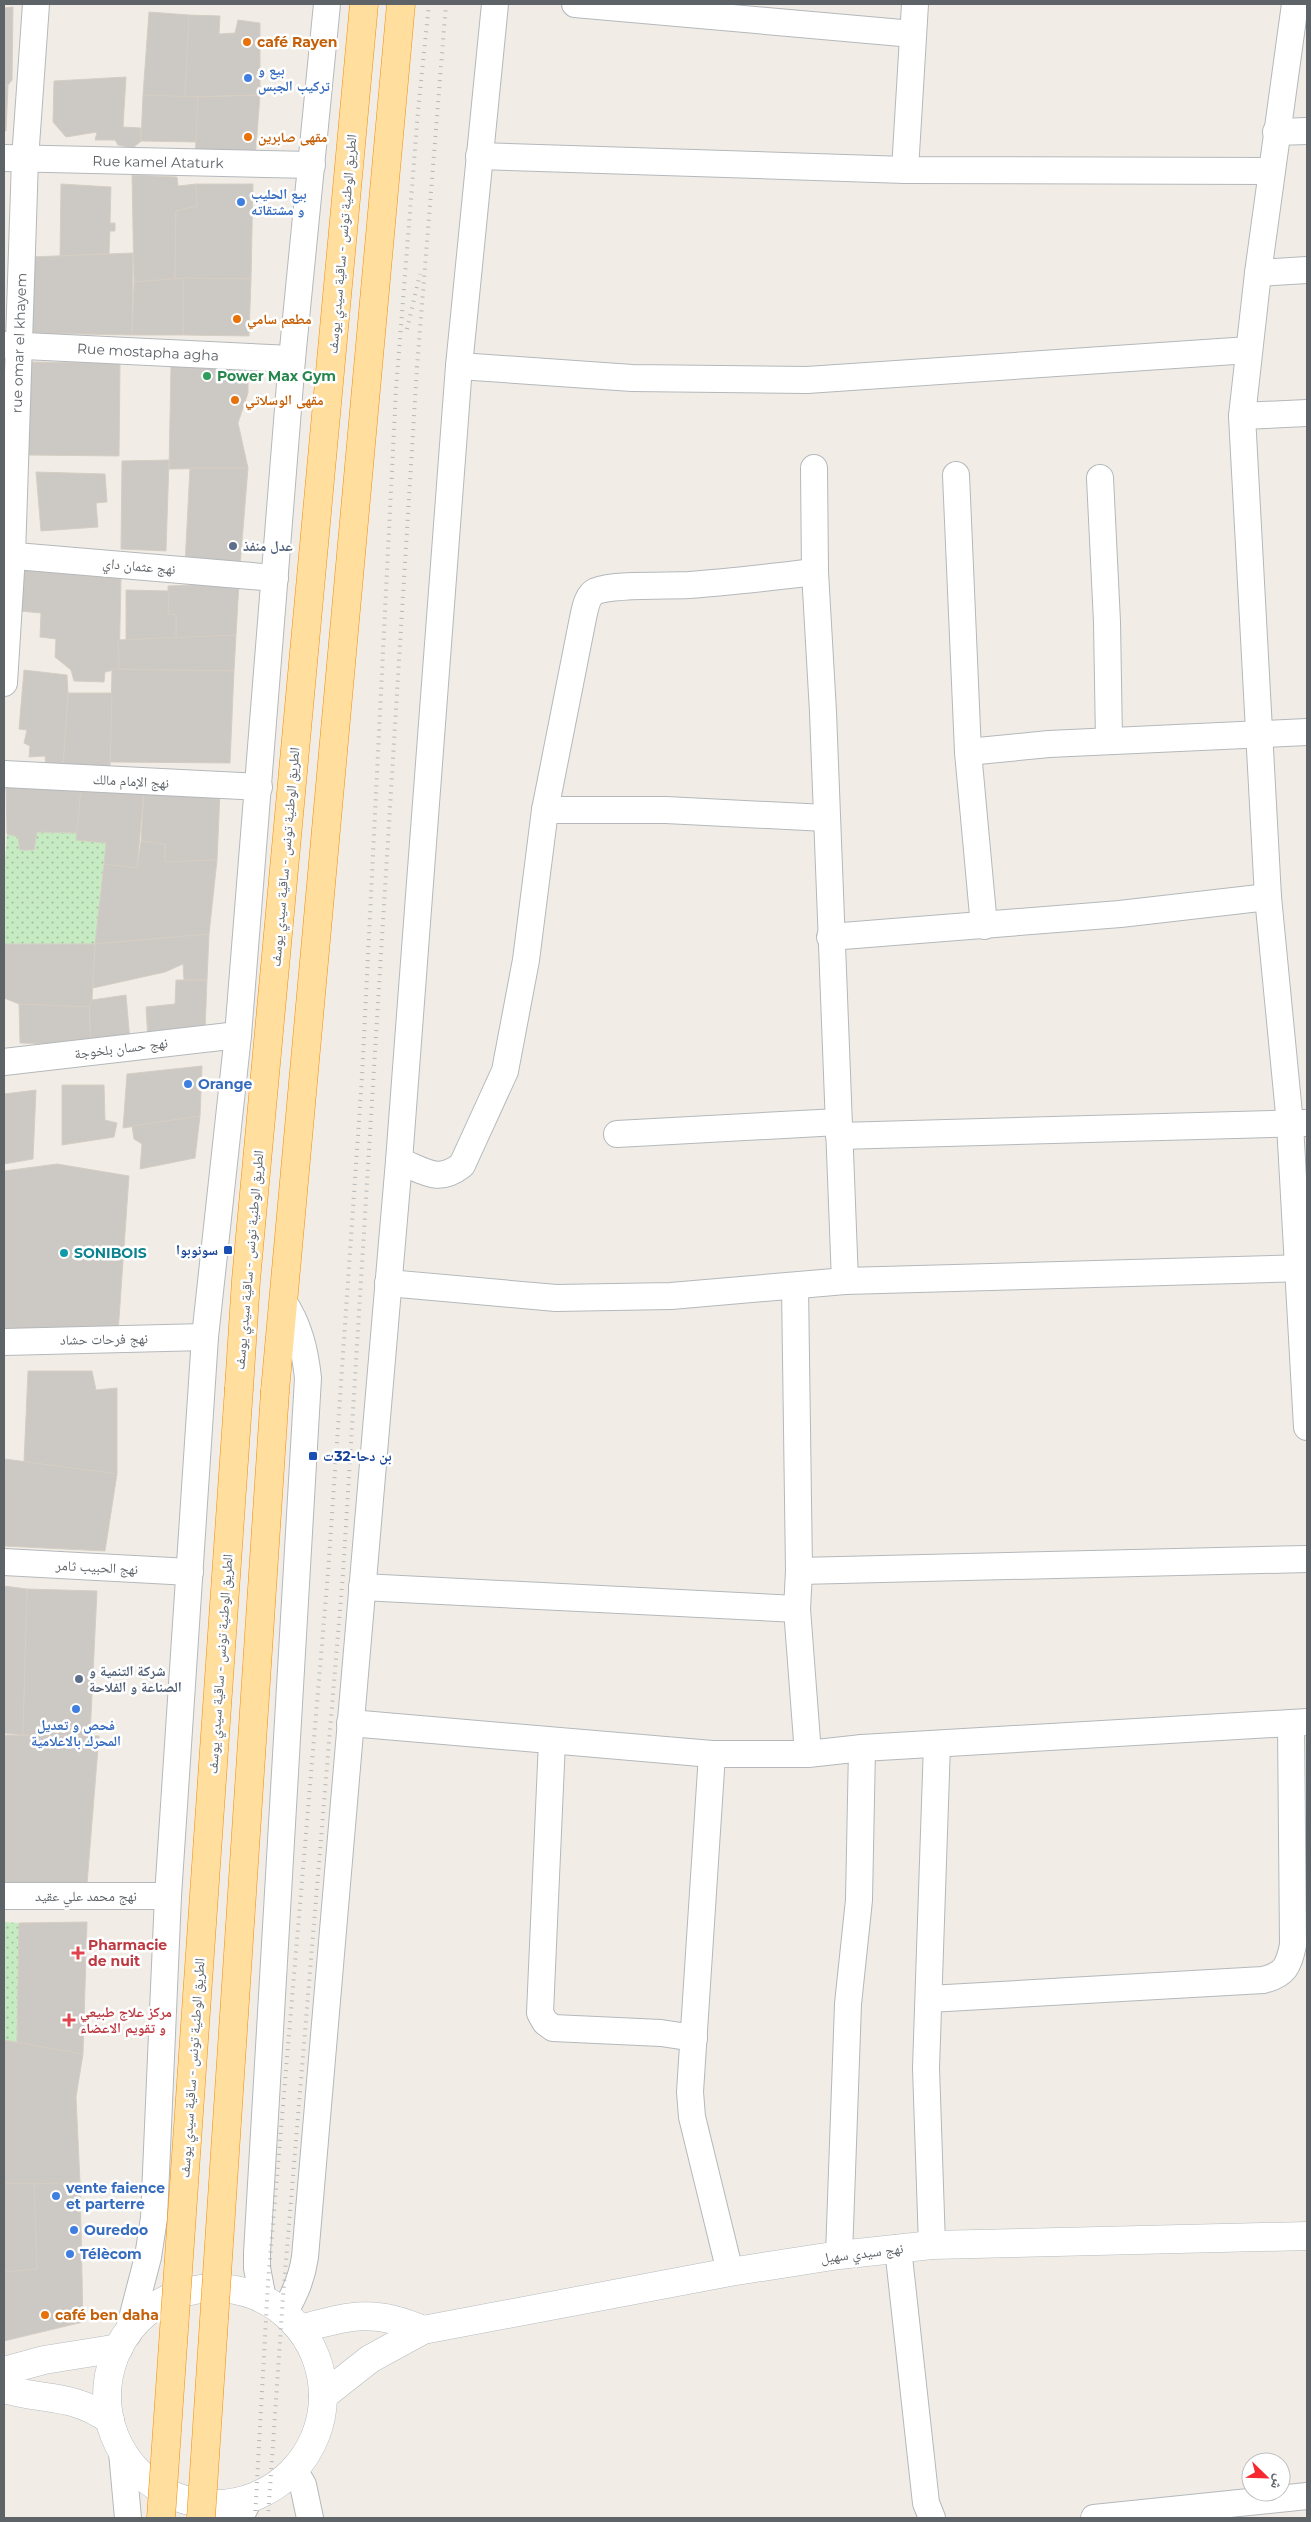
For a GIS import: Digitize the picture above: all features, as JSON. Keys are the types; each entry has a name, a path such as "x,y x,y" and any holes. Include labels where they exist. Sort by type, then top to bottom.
{"highway":[{"name":"الطريق الوطنية تونس - ساقية سيدي يوسف","path":"161,2518 248,1260 364,4"},
{"path":"201,2518 275,1391 401,4"}],"main road":[{"name":"نهج سيدي سهيل","path":"323,2396 370,2359 423,2330 730,2272 839,2255 932,2245 1307,2236"},
{"path":"214,2288 239,2291 282,2314 315,2357 320,2372 323,2396 320,2423 310,2448 294,2470 244,2509 226,2504 201,2504 177,2498 156,2487 143,2477 122,2452 110,2420 108,2387 111,2371 123,2341 145,2315 166,2301 189,2292 214,2288"},
{"name":"نهج سيدي سهيل","path":"282,2314 343,2318 364,2315 384,2317 423,2330"},
{"path":"4,2372 44,2360 123,2341"},
{"path":"4,2389 67,2399 97,2411 110,2420"}],"street":[{"name":"rue omar el khayem","path":"4,683 8,555 14,159 36,4"},
{"path":"123,2341 148,2257 154,2218 168,1896 205,1337 238,1035 292,359 327,4"},
{"path":"282,2314 302,2277 305,2257 399,1161 459,366 495,4"},
{"path":"575,4 913,34"},
{"path":"905,170 915,4"},
{"path":"1295,4 1270,171 1242,416 1268,897 1299,1123 1307,1427"},
{"path":"1276,132 1307,131"},
{"path":"479,156 905,170 1270,171"},
{"name":"Rue kamel Ataturk","path":"14,159 312,165"},
{"path":"1258,273 1307,270"},
{"name":"Rue mostapha agha","path":"11,346 292,359"},
{"path":"459,366 632,378 806,380 1249,350"},
{"path":"1242,416 1307,413"},
{"path":"814,468 815,572 823,712 830,936 845,1281"},
{"path":"956,475 968,752 984,926"},
{"path":"1100,478 1108,622 1109,741"},
{"name":"نهج عثمان داي","path":"8,555 275,578"},
{"path":"399,1161 440,1176 452,1173 462,1165 500,1086 505,1071 526,960 546,810 586,603 595,592 815,572"},
{"path":"968,752 1109,741 1258,736 1307,732"},
{"name":"نهج الإمام مالك","path":"4,774 259,787"},
{"path":"546,810 666,810 826,818"},
{"path":"830,936 984,926 1120,914 1268,897"},
{"name":"نهج حسان بلخوجة","path":"4,1062 238,1035"},
{"path":"617,1134 1299,1123"},
{"path":"388,1283 556,1298 671,1296 845,1281 1302,1268"},
{"path":"795,1286 799,1571 797,1609 808,1754"},
{"path":"282,2314 257,2268 257,2253 308,1378 306,1353 300,1334 283,1301"},
{"name":"نهج فرحات حشاد","path":"4,1342 205,1337"},
{"path":"799,1571 1307,1559"},
{"name":"نهج الحبيب ثامر","path":"4,1562 190,1572"},
{"path":"362,1587 797,1609"},
{"path":"350,1723 552,1742 712,1754 808,1754 862,1748 1299,1722 1293,1945 1290,1962 1285,1970 1274,1978 1263,1980 930,1999"},
{"path":"552,1742 540,2013 545,2022 553,2028 661,2033 694,2038"},
{"path":"932,2245 926,2068 938,1744"},
{"path":"839,2255 848,2004 859,1900 862,1748"},
{"path":"712,1754 690,2092 692,2117 730,2272"},
{"name":"نهج محمد علي عقيد","path":"4,1896 168,1896"},
{"path":"898,2248 926,2503 932,2518"},
{"path":"122,2452 128,2518"},
{"path":"294,2470 303,2485 309,2502 310,2518"},
{"path":"1094,2518 1307,2496"}],"green space":[{"path":"37,832 77,833 77,840 106,843 95,944 4,944 4,877 7,834 18,837 21,850 34,850"},
{"path":"4,1922 19,1923 17,2043 4,2040"}],"building":[{"path":"13,7 12,80 8,85 4,85 4,8"},
{"path":"149,12 189,15 185,97 143,95"},
{"path":"189,15 220,16 219,34 235,33 238,20 260,23 260,95 185,97"},
{"path":"126,77 123,127 141,128 141,141 133,148 118,145 115,140 95,140 97,132 66,137 53,122 54,81"},
{"path":"4,85 8,85 6,131 4,131"},
{"path":"143,95 198,97 196,142 141,141"},
{"path":"260,95 255,160 195,160 198,97"},
{"path":"132,175 177,177 178,186 196,184 197,206 176,211 175,279 134,282"},
{"path":"61,184 111,187 110,223 115,223 115,231 110,231 109,254 60,256"},
{"path":"196,184 253,184 251,279 175,279 176,211 197,206"},
{"path":"133,253 132,335 29,333 30,257"},
{"path":"183,278 251,279 249,336 183,335"},
{"path":"183,278 183,335 132,335 134,282"},
{"path":"30,362 120,363 119,456 28,455"},
{"path":"171,366 248,371 248,393 238,423 248,468 169,469"},
{"path":"169,460 166,551 121,549 122,461"},
{"path":"190,468 248,468 240,566 185,564"},
{"path":"36,472 105,474 107,502 96,503 98,527 41,531"},
{"path":"25,569 121,579 119,669 105,672 104,682 74,681 71,670 55,657 56,639 40,637 41,613 19,611"},
{"path":"239,583 236,635 176,639 176,615 168,614 168,586"},
{"path":"126,590 169,591 168,614 176,615 176,639 126,640"},
{"path":"236,635 234,671 119,669 118,640"},
{"path":"112,669 234,671 230,763 110,762"},
{"path":"24,670 67,675 68,693 63,768 46,770 45,756 29,757 30,746 24,743 27,730 19,729"},
{"path":"68,693 112,693 110,768 63,768"},
{"path":"6,785 81,788 77,833 37,832 34,850 20,850 18,837 7,834"},
{"path":"81,788 144,790 137,868 104,864 106,843 76,840"},
{"path":"144,790 220,793 217,860 165,862 165,844 141,841"},
{"path":"141,841 165,844 165,862 217,860 209,934 95,944 104,864 137,868"},
{"path":"209,934 207,980 184,980 183,964 165,972 93,988 95,944"},
{"path":"4,944 95,944 92,1000 89,1007 19,1004 4,998"},
{"path":"176,980 207,980 205,1032 148,1041 146,1007 175,1004"},
{"path":"126,995 130,1041 91,1045 89,1007 92,1000"},
{"path":"19,1004 89,1007 91,1045 20,1043"},
{"path":"202,1066 200,1116 123,1128 127,1074"},
{"path":"62,1085 104,1085 105,1120 117,1123 114,1137 62,1145"},
{"path":"36,1090 33,1159 4,1164 4,1094"},
{"path":"200,1116 195,1158 140,1169 142,1144 134,1139 132,1126"},
{"name":"SONIBOIS","path":"57,1164 129,1176 118,1333 4,1330 4,1171"},
{"path":"28,1371 92,1371 96,1390 117,1388 117,1474 24,1462"},
{"path":"5,1459 117,1474 105,1551 4,1546"},
{"path":"4,1586 27,1589 23,1735 4,1733"},
{"path":"27,1589 97,1591 90,1736 23,1735"},
{"path":"4,1735 99,1736 87,1884 4,1883"},
{"path":"87,1922 83,2054 17,2043 19,1923"},
{"path":"4,2040 83,2054 76,2097 80,2182 4,2183"},
{"path":"80,2182 83,2322 4,2341 4,2272 37,2269 34,2184"},
{"path":"4,2183 34,2184 37,2269 4,2272"}],"railway":[{"path":"255,2518 268,2283 328,1573 362,1077 396,389 418,111 429,4"},
{"path":"268,2518 283,2297 343,1574 417,367 446,4"},
{"path":"407,329 420,274"}],"place":[{"name":"café Rayen","path":"247,42"},
{"name":"بيع و تركيب الجبس","path":"248,78"},
{"name":"مقهى صابرين","path":"248,137"},
{"name":"بيع الحليب و مشتقاته","path":"241,202"},
{"name":"مطعم سامي","path":"237,319"},
{"name":"Power Max Gym","path":"207,376"},
{"name":"مقهى الوسلاتي","path":"235,400"},
{"name":"عدل منفذ","path":"233,546"},
{"name":"Orange","path":"188,1084"},
{"name":"سونوبوا","path":"228,1250"},
{"name":"SONIBOIS","path":"64,1253"},
{"name":"بن دحا-32ت","path":"313,1456"},
{"name":"شركة التنمية و الصناعة و الفلاحة","path":"79,1679"},
{"name":"فحص و تعديل المحرك بالاعلامية","path":"76,1709"},
{"name":"Pharmacie de nuit","path":"78,1953"},
{"name":"مركز علاج طبيعي و تقويم الاعضاء","path":"69,2020"},
{"name":"vente faience et parterre","path":"56,2196"},
{"name":"Ouredoo","path":"74,2230"},
{"name":"Télècom","path":"70,2254"},
{"name":"café ben daha","path":"45,2315"}]}
